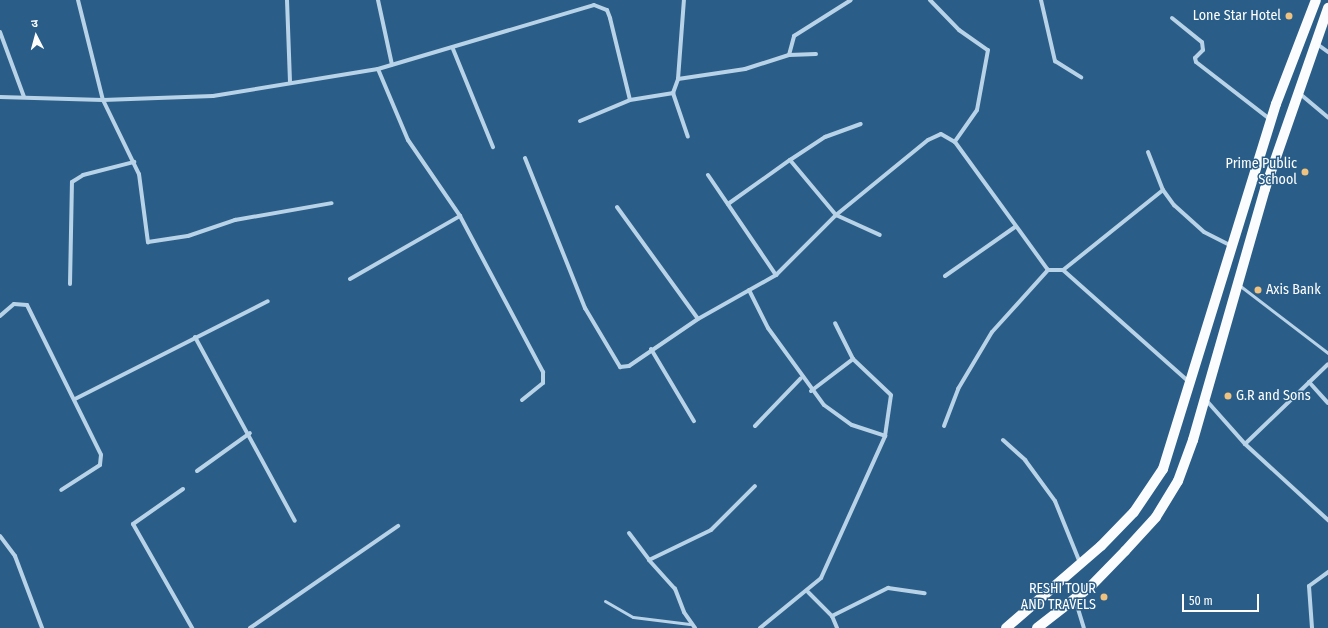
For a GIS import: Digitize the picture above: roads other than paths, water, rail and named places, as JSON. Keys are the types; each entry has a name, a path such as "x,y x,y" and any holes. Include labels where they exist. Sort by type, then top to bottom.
{"main road":[{"path":"1006,628 1080,564 1134,512 1163,469 1191,384 1271,120 1316,0"},
{"path":"1038,628 1074,599 1156,517 1178,481 1297,91 1314,41 1328,8"}],"street":[{"path":"78,0 103,100 134,162 145,235 151,243 188,236 235,220 332,203"},
{"path":"287,0 290,83"},
{"path":"378,0 392,65"},
{"path":"684,0 678,79 673,93 688,137"},
{"path":"789,55 794,36 851,0"},
{"path":"930,0 959,30 988,50 977,110 955,142"},
{"path":"1040,0 1055,61 1081,77"},
{"path":"0,97 103,100 213,96 378,69 454,49 601,6 610,18 630,100"},
{"path":"1172,18 1202,42 1203,50 1195,58 1196,62 1271,120"},
{"path":"0,32 24,97"},
{"path":"1314,41 1328,52"},
{"path":"454,49 493,147"},
{"path":"678,79 745,69 789,55 816,54"},
{"path":"378,69 408,140 460,216 545,376 543,383 522,400"},
{"path":"1297,91 1328,117"},
{"path":"580,121 630,100 673,93"},
{"path":"728,204 790,160 826,137 861,124"},
{"path":"525,158 585,308 612,358 624,367 698,319 776,275 836,214 928,140 941,134 955,142 1014,227 1048,270"},
{"path":"1148,152 1163,190 1198,227 1233,246"},
{"path":"790,160 836,214 880,235"},
{"path":"70,284 72,182 83,175 134,162"},
{"path":"708,175 776,275"},
{"path":"944,426 958,389 979,351 1048,270 1063,270 1163,190"},
{"path":"617,207 698,319"},
{"path":"350,279 460,216"},
{"path":"945,276 1014,227"},
{"path":"1063,270 1191,384"},
{"path":"749,290 801,378 811,391 844,420 884,436"},
{"path":"76,399 268,301"},
{"path":"0,316 14,304 27,305 76,399 102,461 61,490"},
{"path":"760,628 808,592 822,578 884,436 891,395 853,359 835,323"},
{"path":"195,337 250,433 295,521"},
{"path":"651,349 694,421"},
{"path":"811,391 853,359"},
{"path":"1245,444 1328,364"},
{"path":"755,426 801,378"},
{"path":"1309,382 1328,403"},
{"path":"1204,398 1245,444 1328,520"},
{"path":"197,471 250,433"},
{"path":"1003,440 1025,460 1056,501 1080,564"},
{"path":"649,560 711,530 755,486"},
{"path":"183,489 133,524 192,628"},
{"path":"250,628 398,526"},
{"path":"629,533 649,560 675,589 690,624 695,628"},
{"path":"0,536 15,556 42,628"},
{"path":"1312,628 1310,586 1328,572"},
{"path":"832,616 888,588 925,593"},
{"path":"808,592 832,616 837,628"},
{"path":"1074,599 1084,628"}],"lane":[{"path":"1238,285 1328,353"},
{"path":"605,601 633,617 690,624"}],"place":[{"name":"Lone Star Hotel","path":"1289,16"},
{"name":"Prime Public School","path":"1305,172"},
{"name":"Axis Bank","path":"1258,290"},
{"name":"G.R and Sons","path":"1228,396"},
{"name":"RESHI TOUR AND TRAVELS","path":"1104,597"}]}
